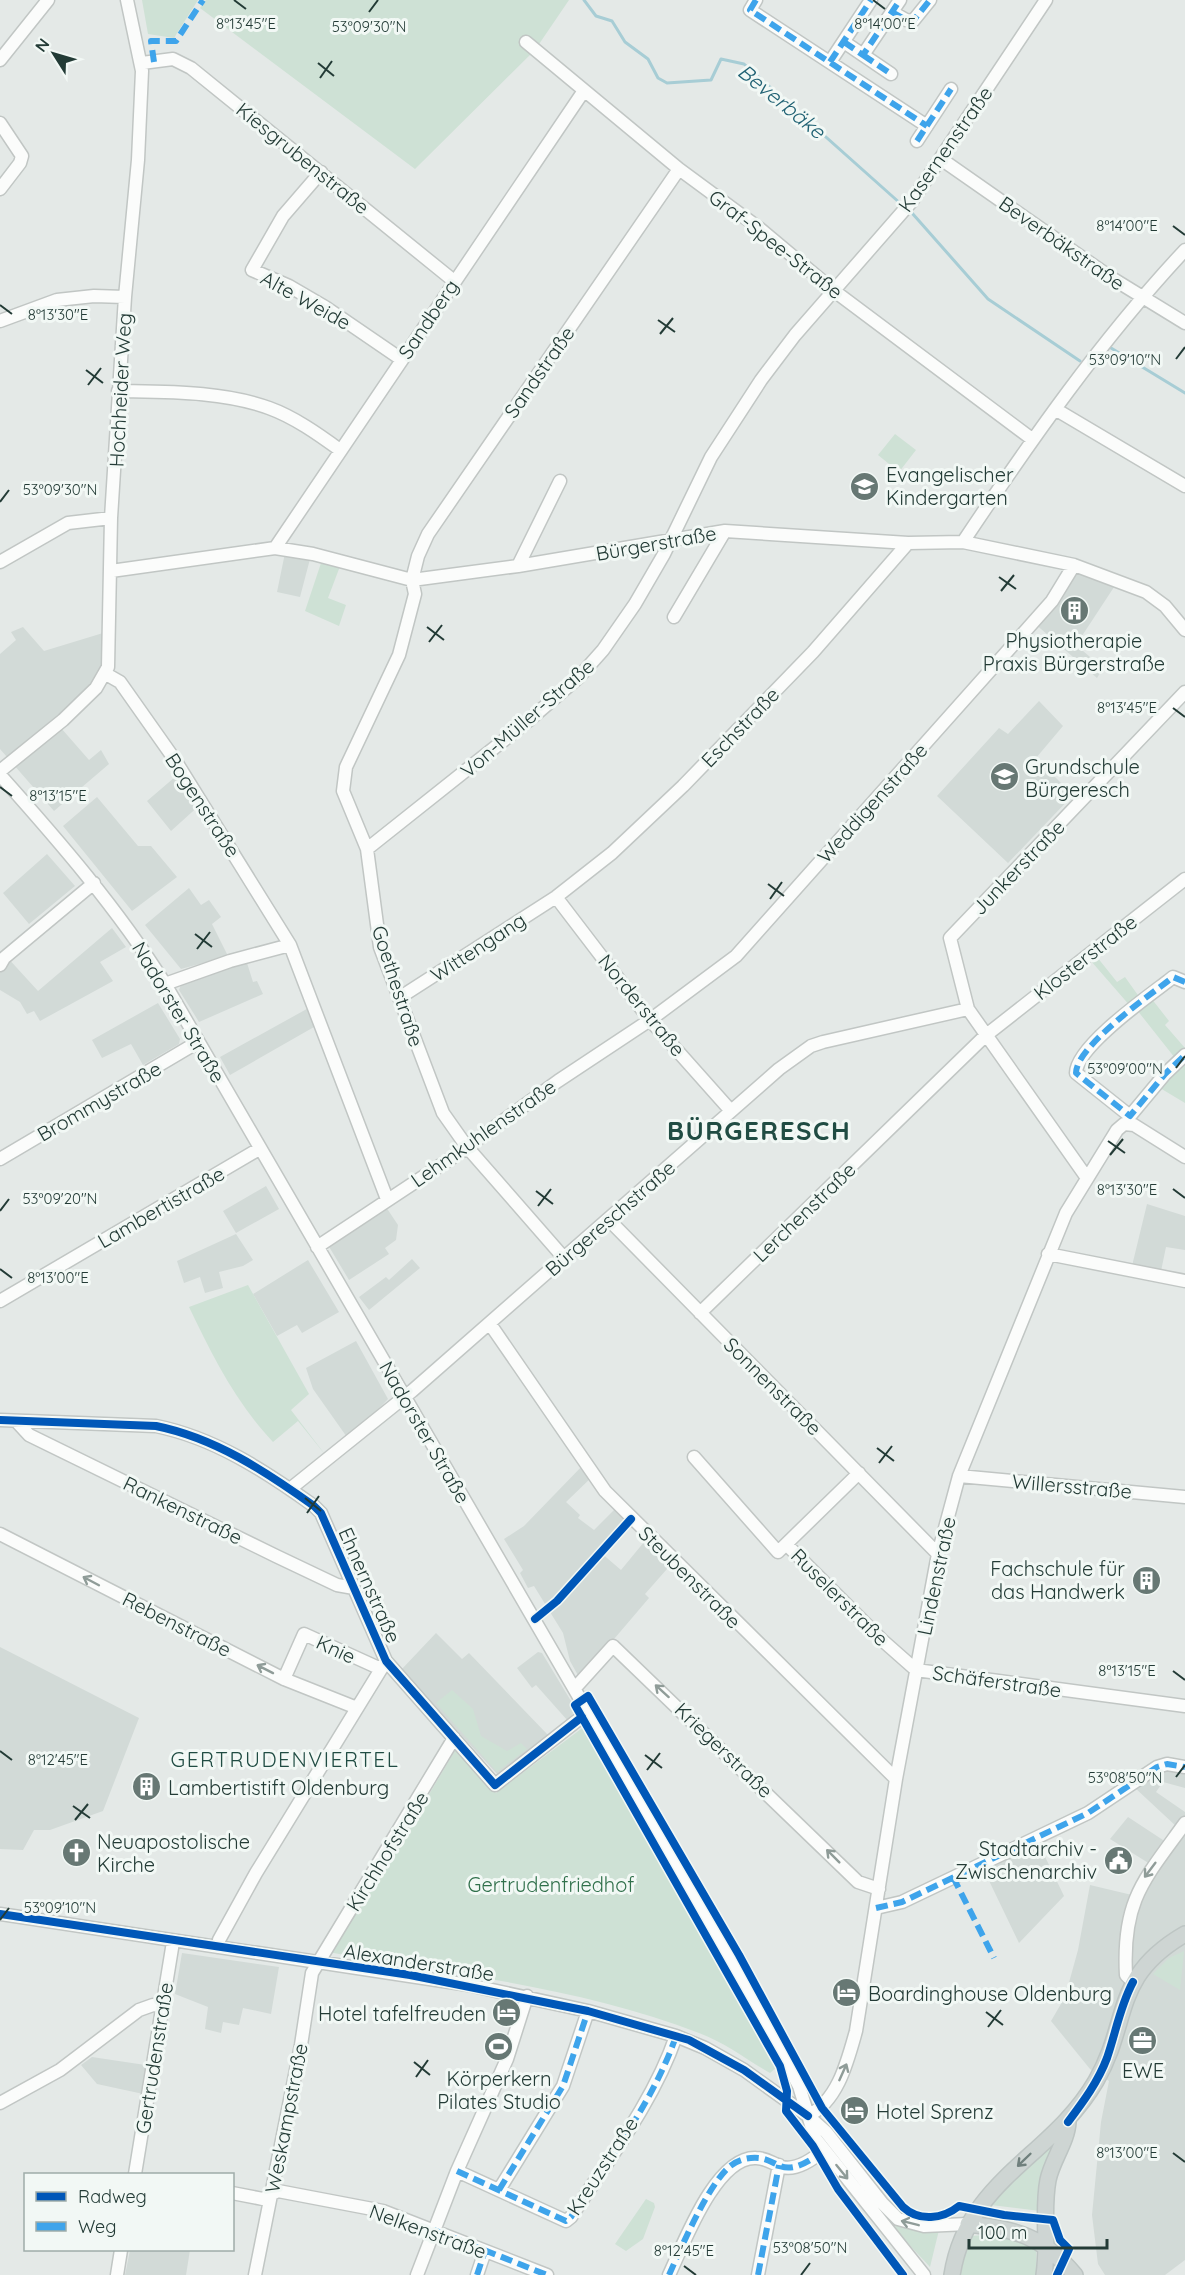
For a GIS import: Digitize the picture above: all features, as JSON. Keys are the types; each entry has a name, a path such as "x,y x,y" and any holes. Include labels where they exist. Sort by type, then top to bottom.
{"main road":[{"path":"952,2275 959,2244 981,2202 1030,2154 1068,2122 1097,2079 1133,1982 1160,1950 1185,1934"},
{"path":"1044,2275 1047,2247 1047,2187 1051,2167 1067,2132 1068,2122"},
{"path":"968,2224 1016,2231 1047,2247 1075,2275"}],"street":[{"path":"0,60 48,0"},
{"name":"Hochheider Weg","path":"106,674 110,644 111,518 118,391 138,160 142,63 127,0"},
{"path":"756,0 750,10 927,126"},
{"path":"830,62 872,0"},
{"path":"863,55 900,0"},
{"path":"892,12 906,20 913,21 930,0"},
{"name":"Kasernenstraße","path":"833,290 912,201 1046,0"},
{"name":"Graf-Spee-Straße","path":"526,42 679,170 759,228 833,290 1032,439"},
{"path":"844,42 891,74"},
{"name":"Kiesgrubenstraße","path":"142,63 173,59 181,61 454,280"},
{"path":"917,141 951,89"},
{"name":"Sandberg","path":"275,548 583,92"},
{"path":"0,123 22,156 20,163 0,189"},
{"name":"Beverbäkstraße","path":"941,159 1141,298 1185,323"},
{"name":"Sandstraße","path":"412,580 418,556 428,534 679,170"},
{"name":"Alte Weide","path":"321,172 283,216 252,270 289,286 325,307 401,359"},
{"path":"963,542 1032,439 1141,298 1185,250"},
{"name":"Von-Müller-Straße","path":"367,849 472,769 579,677 625,620 671,538 725,432 775,361 833,290"},
{"path":"0,321 57,300 94,296 125,297"},
{"path":"118,391 231,398 269,408 309,429 340,450"},
{"path":"1055,409 1185,486"},
{"path":"518,566 560,481"},
{"path":"0,562 68,523 111,518"},
{"path":"674,617 724,531"},
{"name":"Bürgerstraße","path":"111,571 275,548 313,554 412,580 518,566 671,538 724,531 908,543 963,542 1074,566 1146,592 1165,606 1185,630"},
{"name":"Eschstraße","path":"556,897 612,853 683,786 813,652 908,543"},
{"name":"Weddigenstraße","path":"650,1020 736,956 1052,601 1074,566"},
{"name":"Goethestraße","path":"412,580 415,594 399,656 346,766 342,782 346,802 367,849 374,885 376,928 399,998 443,1113 467,1147 564,1258"},
{"path":"0,773 63,720 96,688 106,674"},
{"name":"Bogenstraße","path":"106,674 120,682 175,760 290,945 387,1199"},
{"name":"Junkerstraße","path":"968,1009 950,938 1185,692"},
{"name":"Nadorster Straße","path":"0,773 94,884 135,937 165,984 741,1976 799,2086 815,2138 924,2275"},
{"name":"Klosterstraße","path":"985,1036 1185,879"},
{"path":"0,965 4,958 94,884"},
{"name":"Wittengang","path":"399,998 556,897"},
{"name":"Norderstraße","path":"556,897 650,1020 731,1111"},
{"path":"165,984 220,964 290,945"},
{"path":"1185,982 1173,977 1109,1028 1076,1068 1076,1073 1129,1120 1185,1157"},
{"path":"968,1009 1087,1178"},
{"name":"Bürgereschstraße","path":"290,1489 405,1397 731,1111 811,1046 968,1009"},
{"name":"Lehmkuhlenstraße","path":"317,1247 467,1147 558,1080 650,1020"},
{"name":"Lerchenstraße","path":"700,1313 985,1036"},
{"name":"Brommystraße","path":"0,1159 198,1042"},
{"name":"Lindenstraße","path":"807,2116 822,2108 847,2064 856,2031 896,1779 916,1670 938,1554 959,1476 1066,1213 1117,1130 1129,1120 1165,1074 1185,1055"},
{"name":"Lambertistraße","path":"0,1301 259,1149"},
{"name":"Sonnenstraße","path":"608,1219 938,1554"},
{"path":"1048,1254 1185,1281"},
{"name":"Steubenstraße","path":"490,1324 604,1491 896,1779"},
{"name":"Ehnernstraße","path":"0,1420 156,1426 178,1431 205,1439 290,1489 321,1514 354,1588 383,1665 454,1738 495,1785 588,1712"},
{"name":"Rankenstraße","path":"17,1422 29,1435 337,1585 354,1588"},
{"name":"Ruselerstraße","path":"694,1457 778,1552 787,1545 882,1640 916,1670"},
{"path":"787,1545 859,1473"},
{"name":"Willersstraße","path":"959,1476 1185,1497"},
{"name":"Rebenstraße","path":"0,1533 284,1678 357,1708"},
{"name":"Knie","path":"284,1678 304,1634 383,1665"},
{"name":"Kriegerstraße","path":"574,1688 613,1646 858,1882 879,1889"},
{"path":"218,1947 219,1940 256,1873 383,1665"},
{"name":"Schäferstraße","path":"916,1670 1185,1706"},
{"name":"Kirchhofstraße","path":"318,1962 389,1850 454,1738"},
{"path":"876,1908 902,1902 1088,1813 1157,1767 1167,1764 1185,1767"},
{"path":"1133,1982 1126,1975 1125,1960 1130,1908 1143,1880 1185,1823"},
{"name":"Alexanderstraße","path":"0,1914 173,1942 410,1975 527,1996 588,2011 674,2040 744,2070 826,2132 886,2208 898,2219 924,2226 968,2224"},
{"name":"Gertrudenstraße","path":"135,2173 173,1942"},
{"name":"Weskampstraße","path":"255,2275 301,2045 312,1973 318,1962"},
{"path":"417,2275 457,2171 507,2059 527,1996"},
{"path":"0,2103 60,2070 138,2010 153,2005 162,2006"},
{"path":"499,2190 562,2086 588,2011"},
{"name":"Kreuzstraße","path":"457,2171 566,2221 571,2217 622,2138 674,2040"},
{"path":"669,2275 695,2220 729,2167 741,2160 753,2158 766,2159 779,2165 799,2165 824,2150"},
{"path":"758,2275 779,2165"},
{"name":"Nelkenstraße","path":"234,2193 263,2199 278,2191 383,2211 547,2275"},
{"path":"117,2275 122,2251"},
{"path":"477,2275 485,2251"}],"shaded area":[{"path":"285,553 310,559 300,597 277,592"},
{"path":"1074,565 1118,581 1076,645 1103,668 1097,678 1033,622"},
{"path":"23,627 44,651 103,633 104,653 99,676 90,689 54,720 89,760 101,750 109,764 54,811 0,749 0,654 16,640 11,632"},
{"name":"Grundschule Bürgeresch","path":"1039,701 1063,726 1036,758 1073,795 1008,863 937,796 999,728 1008,734"},
{"path":"182,771 202,803 171,831 147,801"},
{"path":"97,797 138,846 151,846 177,877 132,911 63,826"},
{"path":"47,854 75,886 29,924 3,893"},
{"path":"189,888 201,905 209,900 221,917 212,924 228,956 181,969 145,925"},
{"path":"112,928 126,947 100,962 113,981 40,1021 34,1011 27,1014 20,1002 0,990 0,965 6,956 38,991"},
{"path":"247,963 253,982 257,981 263,994 199,1022 179,990 182,982"},
{"path":"158,1003 180,1039 179,1044 143,1065 131,1044 102,1058 92,1040"},
{"path":"314,1005 321,1023 230,1075 220,1057"},
{"path":"266,1186 279,1209 236,1233 223,1211"},
{"path":"1147,1204 1185,1216 1185,1250 1166,1247 1160,1276 1131,1270"},
{"path":"386,1207 398,1225 396,1240 385,1248 389,1254 349,1280 328,1245"},
{"path":"236,1234 253,1260 243,1266 219,1272 223,1288 205,1293 200,1277 184,1283 177,1261"},
{"path":"412,1259 420,1268 369,1310 359,1297 386,1277 389,1280"},
{"path":"308,1260 339,1312 302,1333 297,1325 277,1336 253,1294"},
{"path":"356,1341 388,1399 349,1440 313,1389 306,1368"},
{"path":"585,1463 594,1475 566,1502 580,1515 578,1518 594,1530 618,1506 631,1519 600,1552 621,1570 649,1536 674,1561 645,1594 649,1598 580,1679 570,1661 563,1633 534,1586 528,1588 520,1573 523,1570 504,1539 524,1526"},
{"path":"436,1633 462,1659 469,1653 548,1735 498,1775 401,1670"},
{"path":"0,1647 139,1718 103,1811 50,1830 34,1830 23,1850 0,1849"},
{"path":"538,1652 542,1653 571,1701 573,1713 568,1721 536,1685 532,1688 517,1668"},
{"path":"1166,1768 1185,1772 1185,1788 1163,1782 1156,1792 1185,1812 1185,2260 1165,2275 1105,2275 1098,2264 1092,2215 1101,2122 1109,2081 1090,2069 1051,2021 1065,1997 1078,1950 1090,1885 1132,1895 1150,1864 1110,1839 1128,1817 1166,1842 1177,1827 1134,1787"},
{"path":"1036,1838 1064,1896 1019,1943 981,1864"},
{"path":"182,1953 279,1967 271,2014 243,2008 239,2025 223,2022 221,2033 205,2029 208,2007 175,1994"},
{"path":"92,2057 152,2066 148,2095 97,2084 81,2065"},
{"path":"130,2251 190,2251 186,2275 125,2275"}],"green space":[{"path":"142,0 198,0 174,38 148,34"},
{"path":"206,0 569,0 535,50 415,169 200,8"},
{"path":"895,434 916,450 899,472 878,455"},
{"path":"323,557 342,561 328,598 346,605 339,626 305,611"},
{"path":"1097,957 1117,982 1125,977 1140,998 1131,1007 1091,961"},
{"path":"1151,998 1169,1021 1165,1025 1185,1048 1175,1058 1137,1010"},
{"path":"1185,1058 1185,1103 1160,1088"},
{"path":"248,1285 309,1394 291,1410 327,1457 298,1421 273,1442 236,1395 189,1307"},
{"path":"452,1690 473,1709 481,1736 507,1751 521,1743 527,1749 497,1772 436,1703"},
{"name":"Gertrudenfriedhof","path":"585,1726 778,2066 770,2073 708,2037 654,2017 609,2004 515,1984 328,1952 394,1853 456,1749 496,1793"},
{"path":"1184,1951 1180,1990 1153,1974 1169,1958"},
{"path":"820,2133 889,2219 907,2229 939,2230 930,2267 886,2220"},
{"path":"1055,2140 1040,2211 991,2205"},
{"path":"646,2199 654,2203 655,2207 643,2239 626,2251 615,2244"},
{"path":"994,2234 1017,2239 1036,2249 1037,2275 959,2275 966,2247 972,2236"}],"waterway":[{"name":"Beverbäke","path":"584,0 596,16 612,21 625,42 648,59 658,78 667,83 711,80 721,59 744,64 901,204"},
{"name":"Beverbäke","path":"912,213 988,299 1080,361"},
{"name":"Beverbäke","path":"1111,348 1185,393"}],"marked path":[{"path":"154,62 151,41 176,41 203,0"},
{"path":"756,0 750,10 927,126"},
{"path":"830,62 871,0"},
{"path":"844,42 863,55 900,0"},
{"path":"892,12 906,20 913,21 930,0"},
{"path":"863,55 891,74"},
{"path":"917,141 951,89"},
{"path":"1185,982 1173,977 1114,1023 1087,1050 1079,1062 1076,1073 1130,1116 1165,1074 1185,1055"},
{"path":"876,1908 902,1902 1088,1813 1157,1767 1167,1764 1185,1767"},
{"path":"953,1877 994,1958"},
{"path":"499,2190 563,2086 588,2011"},
{"path":"457,2171 566,2221 615,2152 643,2107 656,2084 676,2036"},
{"path":"669,2275 704,2202 729,2167 739,2161 755,2158 791,2167 802,2164 822,2152"},
{"path":"758,2275 779,2165"},
{"path":"434,2230 547,2275"},
{"path":"477,2275 485,2251"}],"cycle path":[{"path":"0,1420 156,1426 178,1431 239,1457 314,1506 321,1513 386,1661 495,1785 582,1717"},
{"path":"535,1619 557,1601 631,1519"},
{"path":"903,2275 838,2189 813,2146 786,2111 787,2091 780,2066 575,1705 588,1696 739,1955 822,2108 909,2212 931,2217 946,2214 959,2206 1004,2215 1053,2220 1060,2240 1069,2249 1057,2275"},
{"path":"0,1914 410,1975 588,2011 689,2040 744,2070 808,2116"},
{"path":"1068,2122 1090,2092 1103,2067 1121,2010 1133,1982"}],"place":[{"name":"Evangelischer Kindergarten","path":"865,486"},
{"name":"Physiotherapie Praxis Bürgerstraße","path":"1074,610"},
{"name":"Grundschule Bürgeresch","path":"1004,777"},
{"name":"Fachschule für das Handwerk","path":"1146,1580"},
{"name":"Lambertistift Oldenburg","path":"147,1787"},
{"name":"Neuapostolische Kirche","path":"76,1853"},
{"name":"Stadtarchiv - Zwischenarchiv","path":"1118,1860"},
{"name":"Boardinghouse Oldenburg","path":"847,1993"},
{"name":"Hotel tafelfreuden","path":"507,2013"},
{"name":"EWE","path":"1143,2040"},
{"name":"Körperkern Pilates Studio","path":"499,2047"},
{"name":"Hotel Sprenz","path":"855,2111"}],"district":[{"name":"BÜRGERESCH","path":"759,1130"},
{"name":"GERTRUDENVIERTEL","path":"285,1759"}]}
